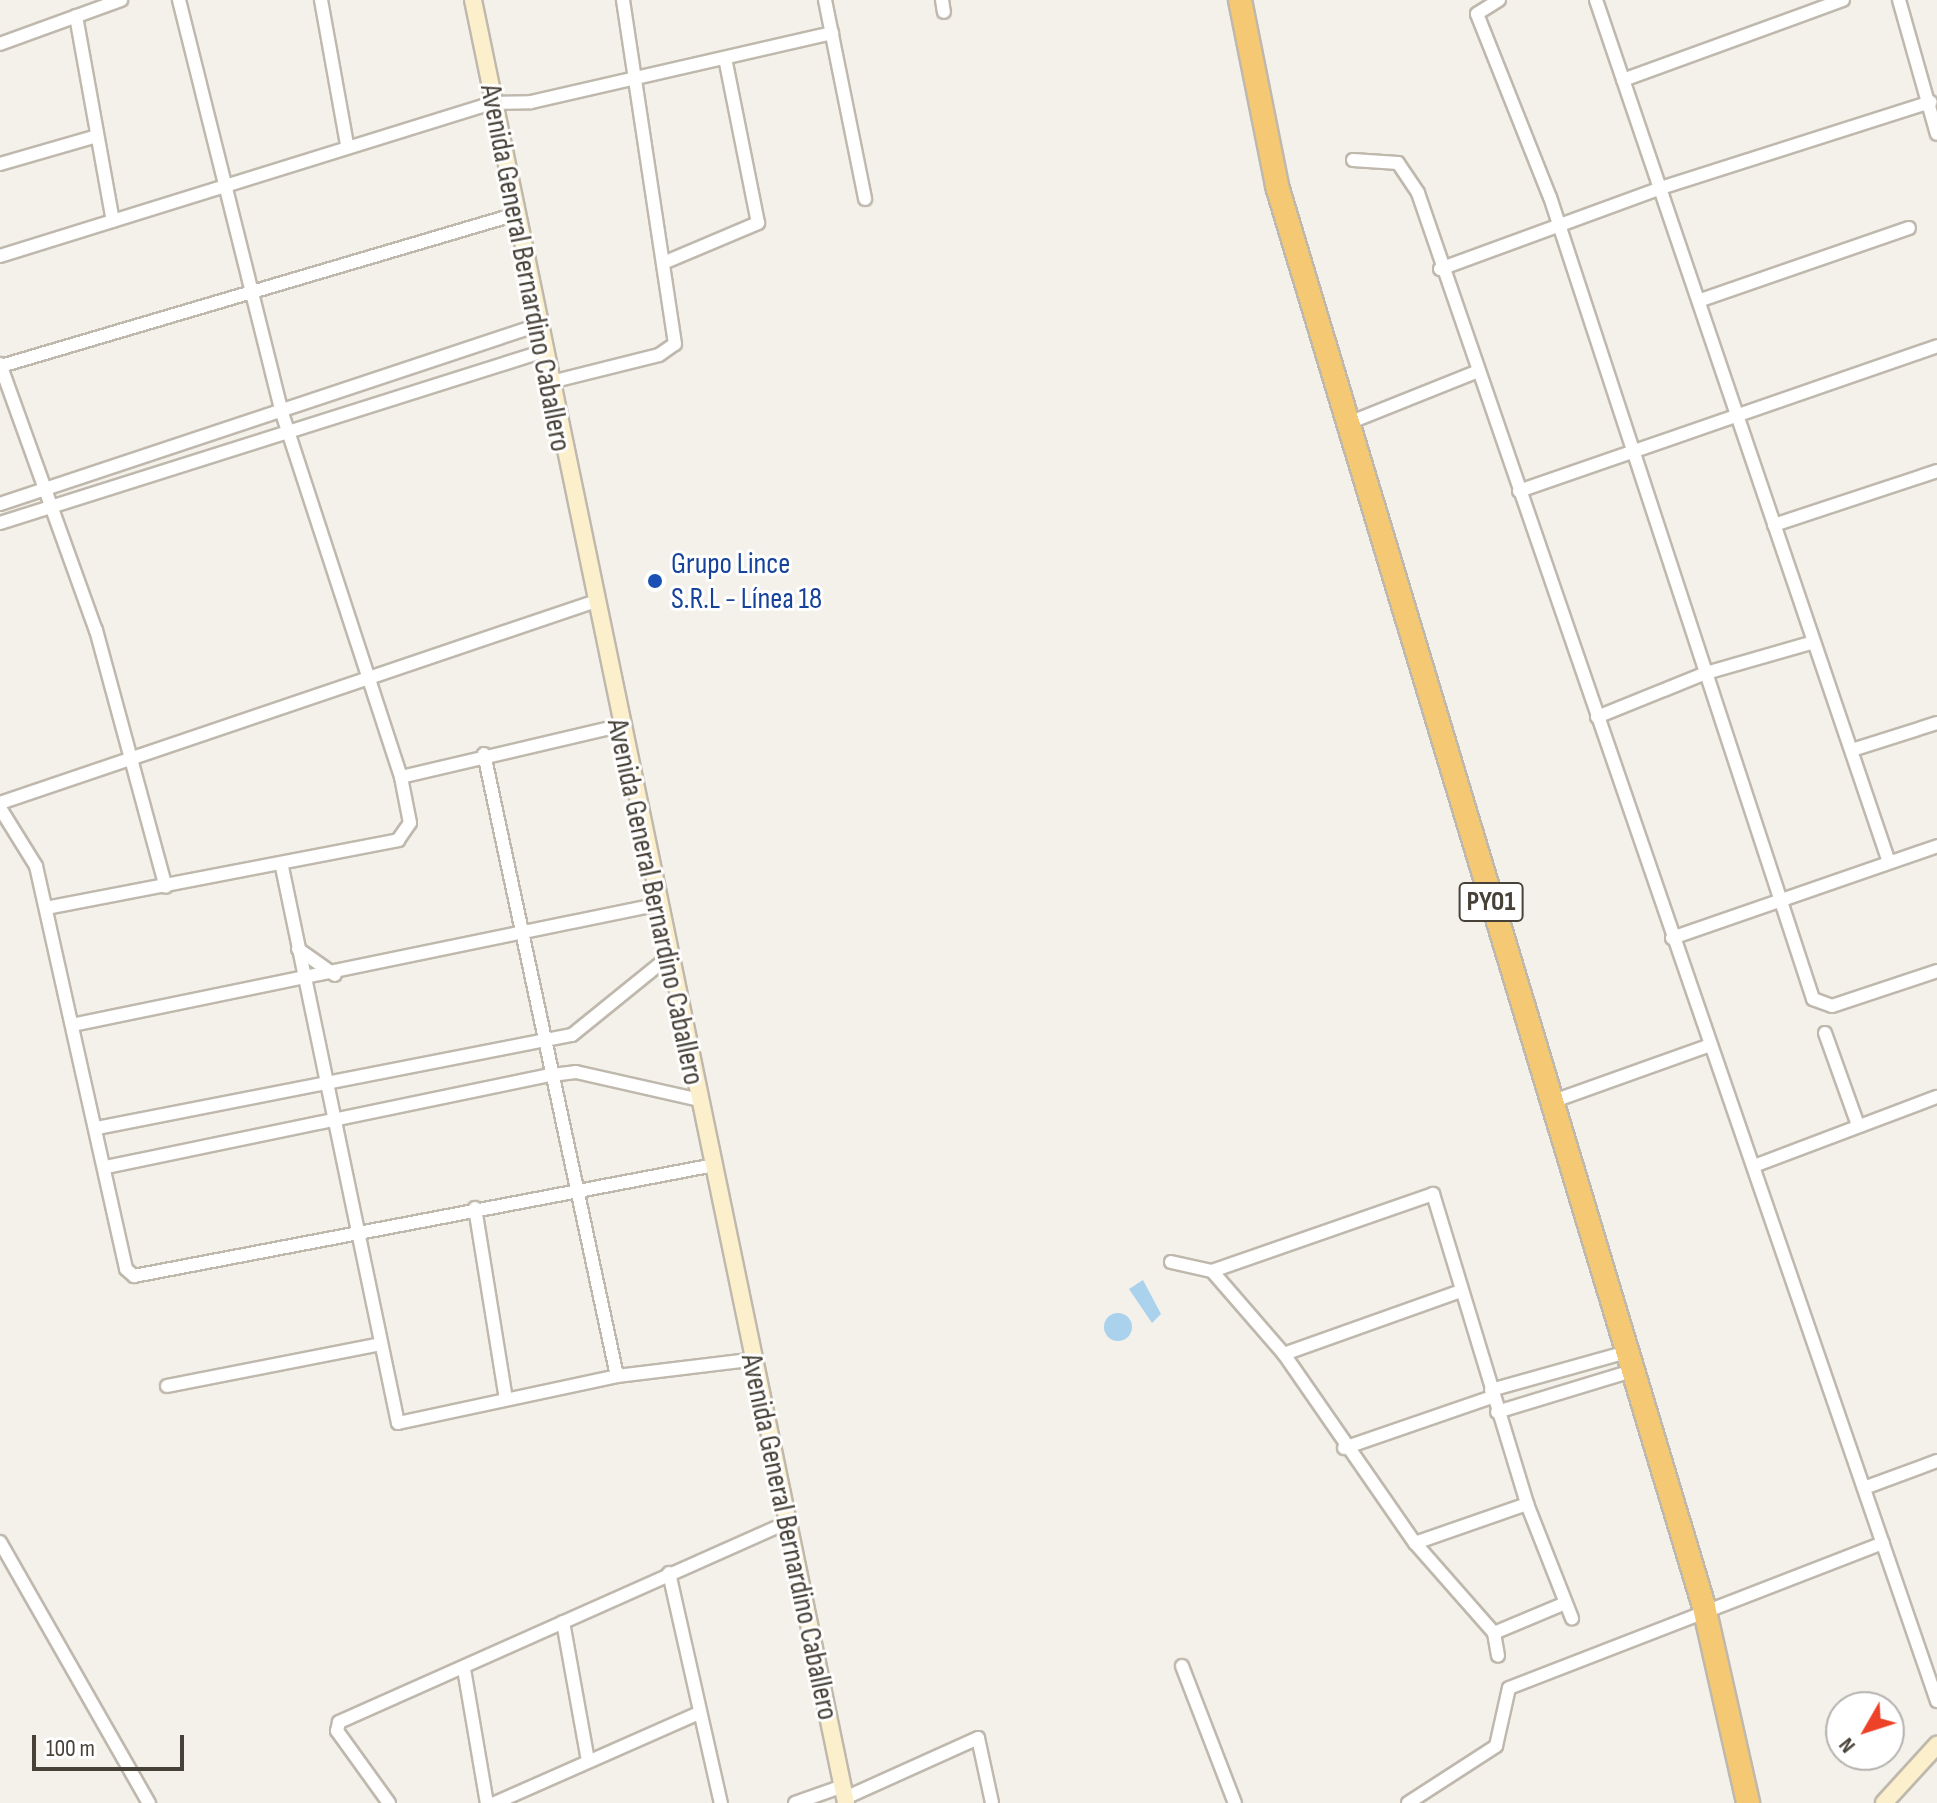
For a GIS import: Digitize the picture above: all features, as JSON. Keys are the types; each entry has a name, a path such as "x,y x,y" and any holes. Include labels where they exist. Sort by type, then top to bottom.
{"highway":[{"name":"PY01","path":"1240,0 1277,186 1346,424 1704,1607 1748,1803"}],"main road":[{"name":"Avenida General Bernardino Caballero","path":"473,0 535,326 749,1360 845,1796"},
{"path":"1884,1803 1937,1745"}],"street":[{"path":"0,44 121,0"},
{"path":"46,908 282,867 403,837 410,814 401,777 282,413 179,0"},
{"path":"321,0 347,145"},
{"path":"547,383 673,349 668,261 634,79 623,0"},
{"path":"825,0 865,199"},
{"path":"1499,0 1477,14 1550,197 1555,229 1629,453 1706,673 1780,901 1821,1005 1937,971"},
{"path":"1596,0 1701,300 1889,862"},
{"path":"1623,80 1843,0"},
{"path":"1899,0 1931,102 1937,134"},
{"path":"76,16 113,221"},
{"path":"0,256 347,145 492,103 531,102 832,33"},
{"path":"668,261 758,223 725,58"},
{"path":"1440,269 1661,188 1931,102"},
{"path":"0,164 97,136"},
{"path":"1353,160 1406,169 1937,1701"},
{"path":"166,887 54,506 0,365 255,296 513,215"},
{"path":"1701,300 1909,228"},
{"path":"0,504 282,413 535,326"},
{"path":"498,339 506,363"},
{"path":"1519,491 1937,346"},
{"path":"0,523 541,352"},
{"path":"1346,424 1476,372"},
{"path":"1774,525 1937,471"},
{"path":"593,602 366,675 0,806 36,866 106,1167 126,1269 134,1276 578,1187 709,1166"},
{"path":"1597,717 1706,673 1814,642"},
{"path":"1852,750 1937,723"},
{"path":"401,777 484,754 619,726"},
{"path":"484,754 617,1376"},
{"path":"1672,938 1937,846"},
{"path":"282,867 398,1423 617,1376 749,1360"},
{"path":"72,1025 305,982 523,928 554,929 655,905"},
{"path":"298,949 335,975"},
{"path":"97,1128 545,1042 591,1025 666,959"},
{"path":"1825,1033 1858,1125"},
{"path":"1551,1102 1710,1045"},
{"path":"106,1167 576,1072 696,1099"},
{"path":"1754,1166 1937,1097"},
{"path":"1171,1262 1212,1271 1428,1191 1436,1198 1497,1412 1561,1605 1572,1618"},
{"path":"475,1208 506,1399"},
{"path":"1212,1271 1284,1354 1344,1448 1415,1543 1494,1633 1498,1656"},
{"path":"1284,1354 1461,1291"},
{"path":"167,1386 381,1344"},
{"path":"1344,1448 1491,1393 1629,1362"},
{"path":"1497,1412 1629,1362"},
{"path":"1864,1488 1937,1461"},
{"path":"1415,1543 1527,1504"},
{"path":"389,1803 336,1726 783,1524"},
{"path":"0,1542 149,1803"},
{"path":"1408,1803 1496,1746 1509,1688 1704,1607 1883,1543"},
{"path":"669,1573 697,1714 721,1803"},
{"path":"1494,1633 1561,1605"},
{"path":"563,1622 588,1761"},
{"path":"1182,1666 1235,1803"},
{"path":"464,1669 487,1803"},
{"path":"495,1803 697,1714"},
{"path":"795,1803 845,1796 978,1738 992,1803"}],"water":[{"path":"1143,1280 1161,1314 1152,1323 1129,1289"},
{"path":"1118,1313 1128,1317 1132,1327 1128,1337 1118,1341 1108,1337 1104,1327 1108,1317"}],"place":[{"name":"Grupo Lince S.R.L - Línea 18","path":"655,581"}]}
